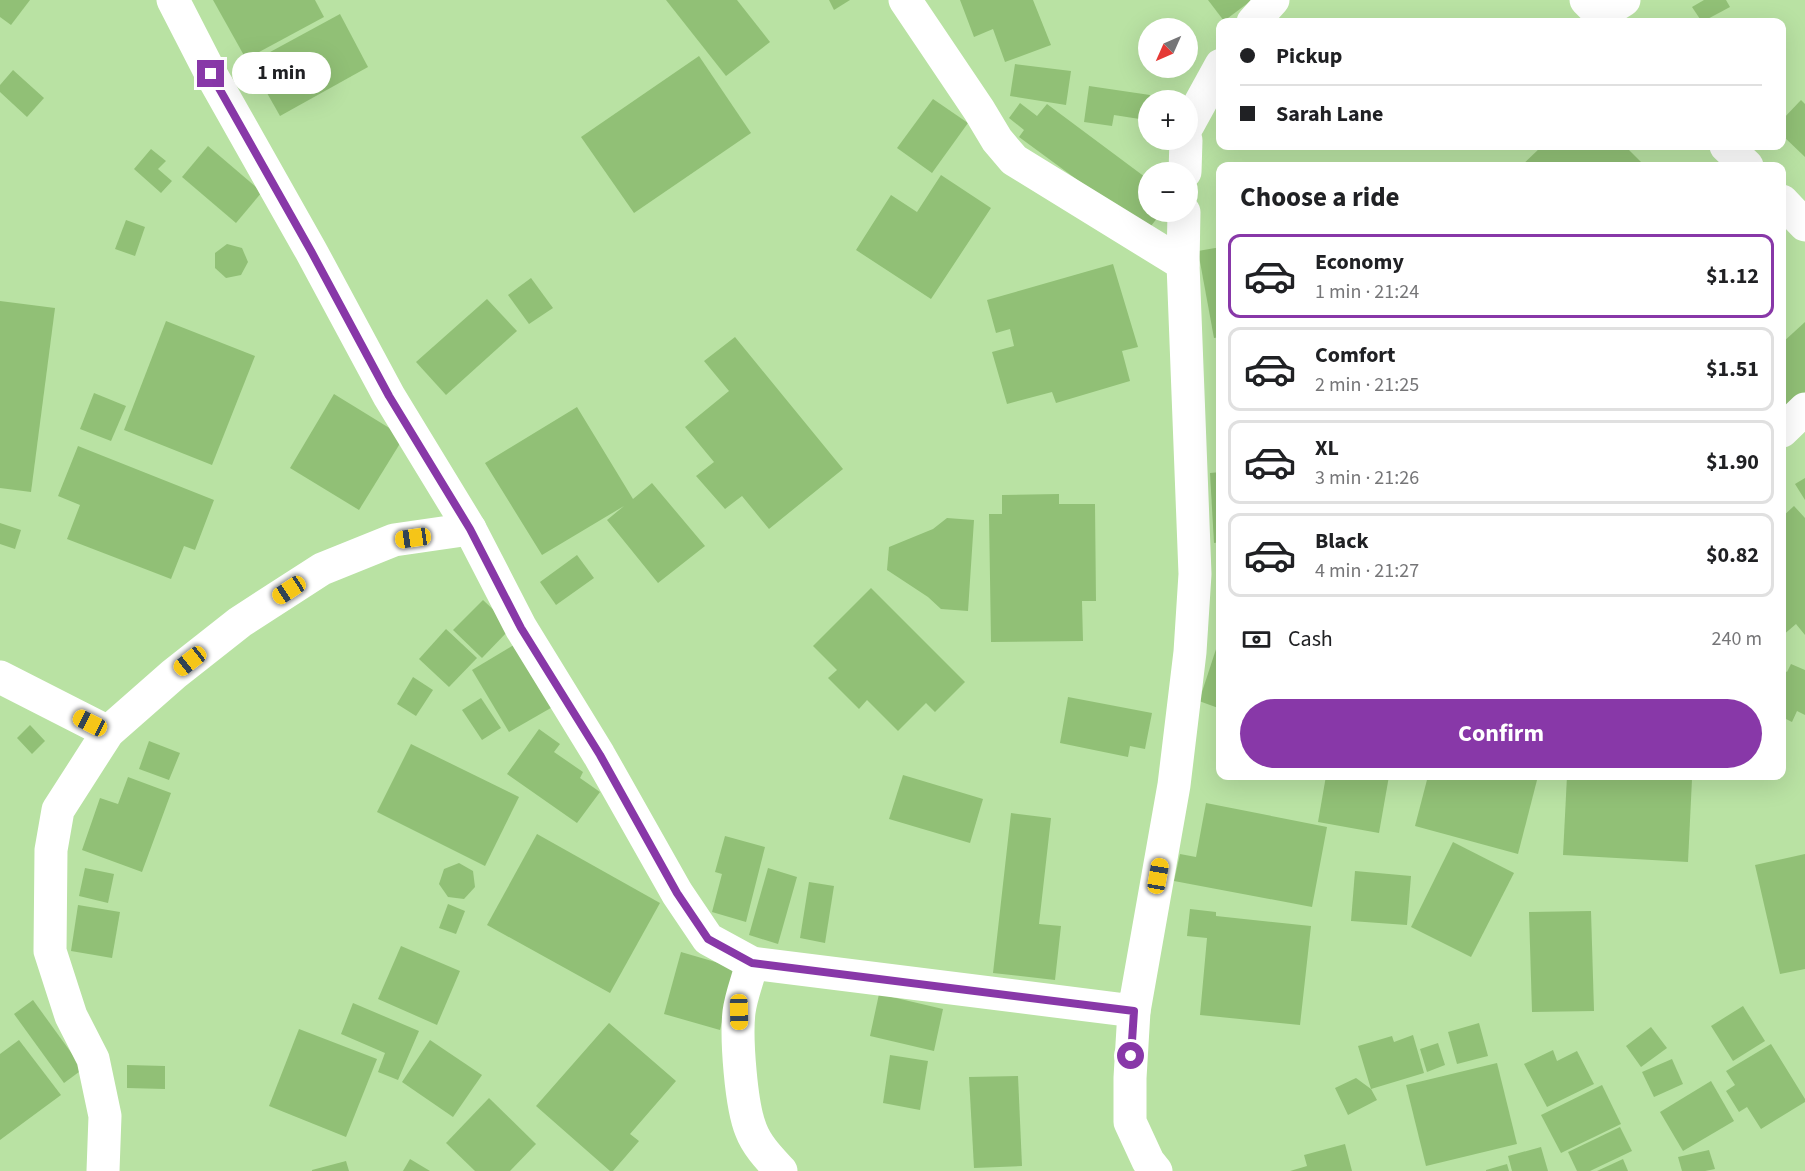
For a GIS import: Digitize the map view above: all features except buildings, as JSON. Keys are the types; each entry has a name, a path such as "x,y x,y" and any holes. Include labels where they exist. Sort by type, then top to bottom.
{"street":[{"path":"173,0 211,74 311,251 389,396 470,529 521,628 600,755 677,893 708,939 752,963 1134,1011"},
{"path":"905,0 997,140 1014,160 1183,264"},
{"path":"1257,18 1273,0"},
{"path":"1198,107 1216,74"},
{"path":"1730,150 1743,162"},
{"path":"1786,205 1805,225"},
{"path":"1156,1171 1148,1161 1130,1122 1130,1078 1134,1011 1174,785 1191,641 1195,574 1183,264 1184,222"},
{"path":"1786,427 1805,410"},
{"path":"104,1171 105,1116 93,1059 70,1016 50,951 51,850 58,810 108,732 174,674 240,622 322,569 394,540 470,529"},
{"path":"0,677 108,732"},
{"path":"752,963 739,1012 745,1107 751,1131 763,1151 781,1171"}],"route":[{"path":"211,74 311,251 389,396 470,529 521,628 600,755 677,893 708,939 752,963 1134,1011 1131,1056"}]}
